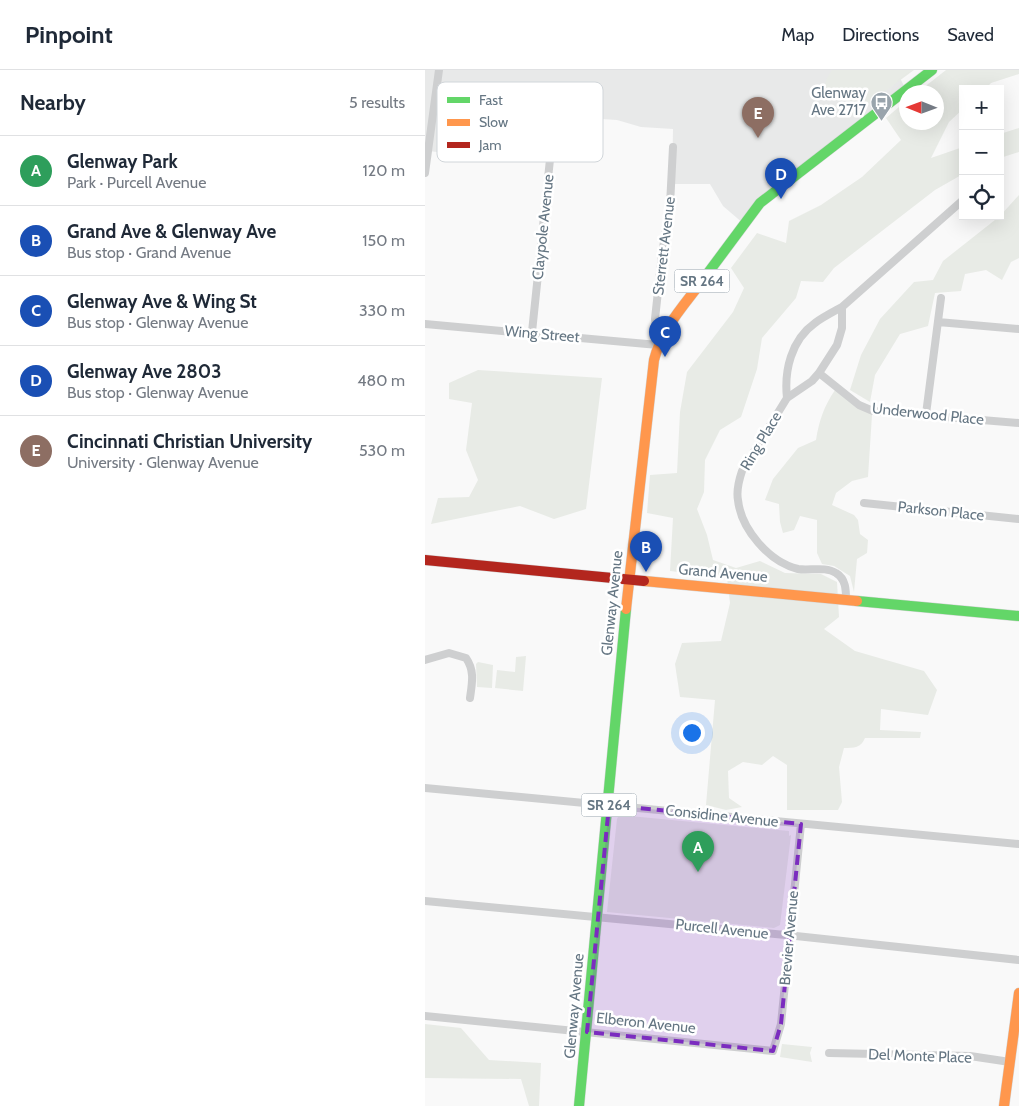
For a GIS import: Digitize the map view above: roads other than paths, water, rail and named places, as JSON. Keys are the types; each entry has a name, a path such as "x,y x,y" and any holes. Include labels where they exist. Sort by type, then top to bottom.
{"main road":[{"name":"Glenway Avenue","path":"579,1106 609,806 629,579 654,360 658,345 667,328 760,203 932,70"},
{"name":"Grand Avenue","path":"425,560 1019,616"},
{"path":"1005,1106 1013,1068 1019,993"}],"street":[{"path":"425,173 437,85"},
{"name":"Sterrett Avenue","path":"658,345 655,318 670,205 673,147"},
{"name":"Claypole Avenue","path":"532,332 550,162"},
{"name":"Ring Place","path":"787,398 788,366 799,340 814,324 842,306 959,204"},
{"path":"926,414 941,298"},
{"name":"Ring Place","path":"842,306 843,323 840,338 819,373 803,388 787,398 742,471 737,491 740,511 753,536 779,560 798,569 824,570 836,573 845,585 846,600"},
{"path":"938,322 1019,329"},
{"name":"Wing Street","path":"425,324 532,332 658,345"},
{"name":"Underwood Place","path":"819,373 865,408 873,411 1019,423"},
{"name":"Parkson Place","path":"864,503 1019,519"},
{"path":"425,660 449,653 466,658 473,674 470,698"},
{"name":"Considine Avenue","path":"425,788 1019,844"},
{"name":"Brevier Avenue","path":"773,1051 781,1024 801,824"},
{"name":"Purcell Avenue","path":"425,901 1019,960"},
{"name":"Elberon Avenue","path":"425,1016 773,1051"},
{"name":"Del Monte Place","path":"829,1053 970,1056 1013,1068"}],"place":[{"name":"Glenway Ave 2717","path":"882,121"},
{"name":"Cincinnati Christian University","path":"758,138"},
{"name":"Glenway Ave 2803","path":"781,199"},
{"name":"Glenway Ave & Wing St","path":"665,357"},
{"name":"Grand Ave & Glenway Ave","path":"646,572"},
{"name":"Glenway Park","path":"698,872"}]}
